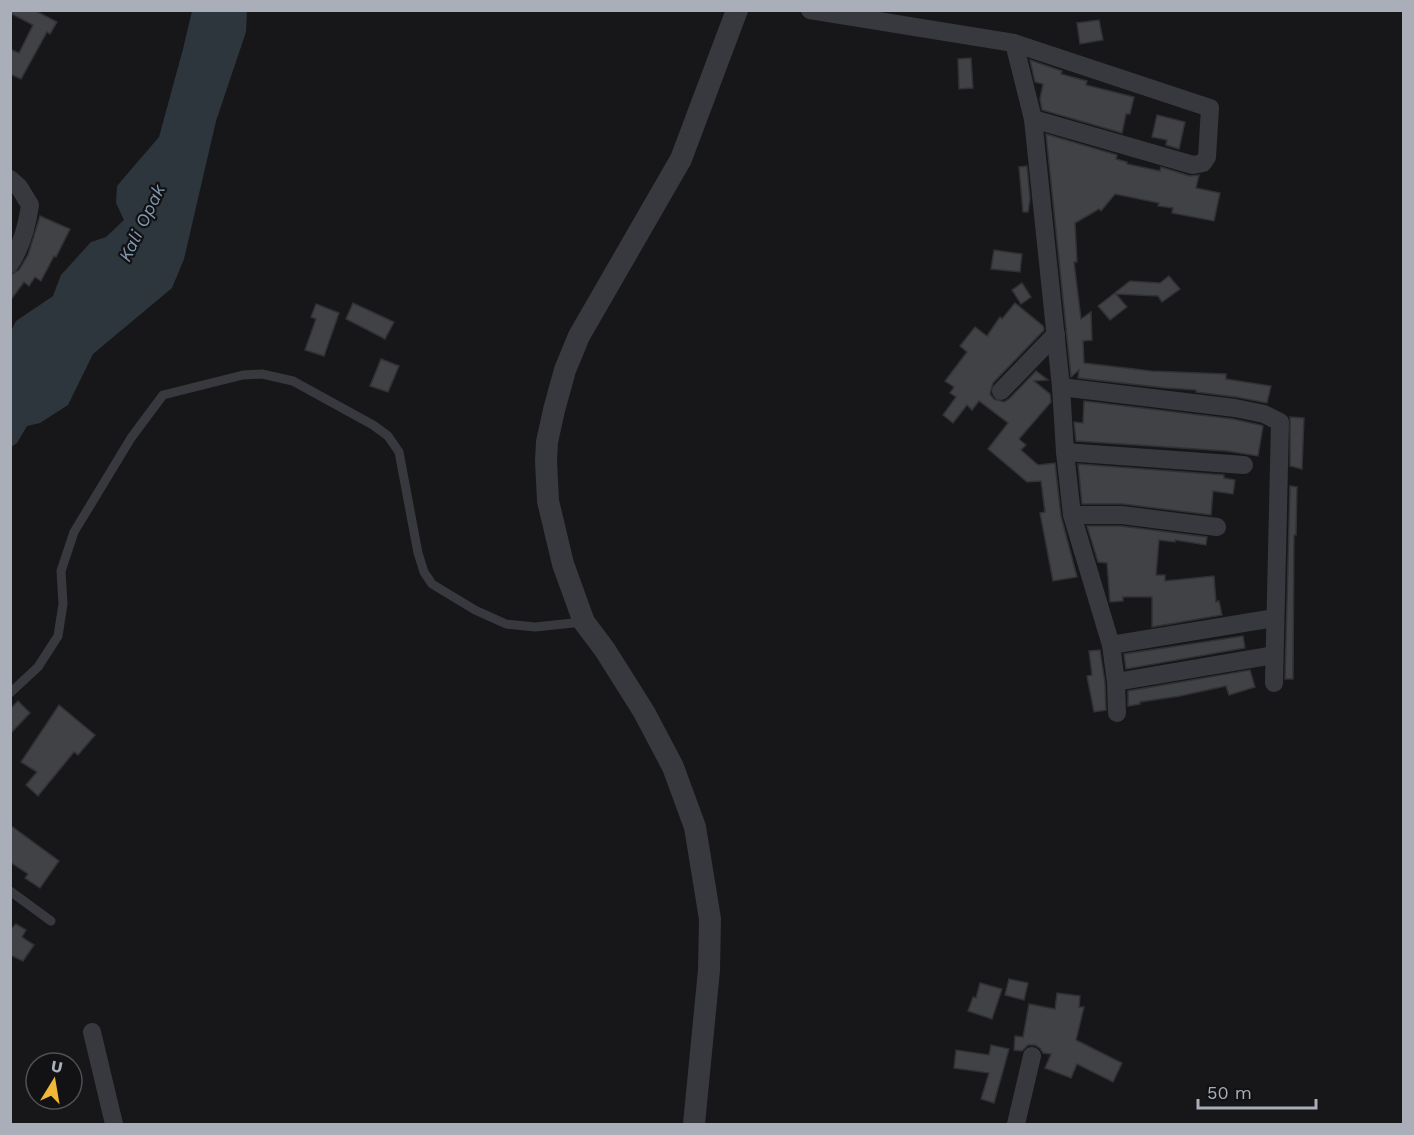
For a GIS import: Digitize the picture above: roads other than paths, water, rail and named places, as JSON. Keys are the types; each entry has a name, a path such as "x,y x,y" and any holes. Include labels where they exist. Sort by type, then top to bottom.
{"street":[{"path":"694,1125 709,970 710,919 695,827 673,767 644,712 605,650 584,622 563,564 548,501 546,461 554,410 565,370 579,336 681,159 737,10"},
{"path":"810,10 1014,43 1210,108 1207,157 1203,163 1193,165 1033,119"},
{"path":"1014,43 1033,119 1072,514 1111,645 1117,713"},
{"path":"10,179 19,187 30,205 26,231 17,254 10,264"},
{"path":"1001,391 1056,334"},
{"path":"1061,387 1235,408 1264,414 1280,422 1274,683"},
{"path":"1065,452 1244,465"},
{"path":"1072,514 1122,515 1217,526"},
{"path":"1111,645 1275,618"},
{"path":"1116,682 1274,655"},
{"path":"93,1032 114,1125"},
{"path":"1016,1125 1032,1056"}],"lane":[{"path":"10,693 38,667 58,636 63,604 61,571 74,532 137,429 163,395 243,375 262,374 293,381 373,425 388,436 399,452 418,553 424,572 432,584 489,618 506,624 535,627 584,622"},
{"path":"10,891 51,921"}],"water":[{"name":"Kali Opak","path":"192,11 247,11 246,32 216,121 184,259 172,288 93,354 68,405 40,423 27,426 17,443 11,447 11,331 16,321 53,296 61,275 91,242 106,237 124,220 116,203 117,186 159,137"}]}
